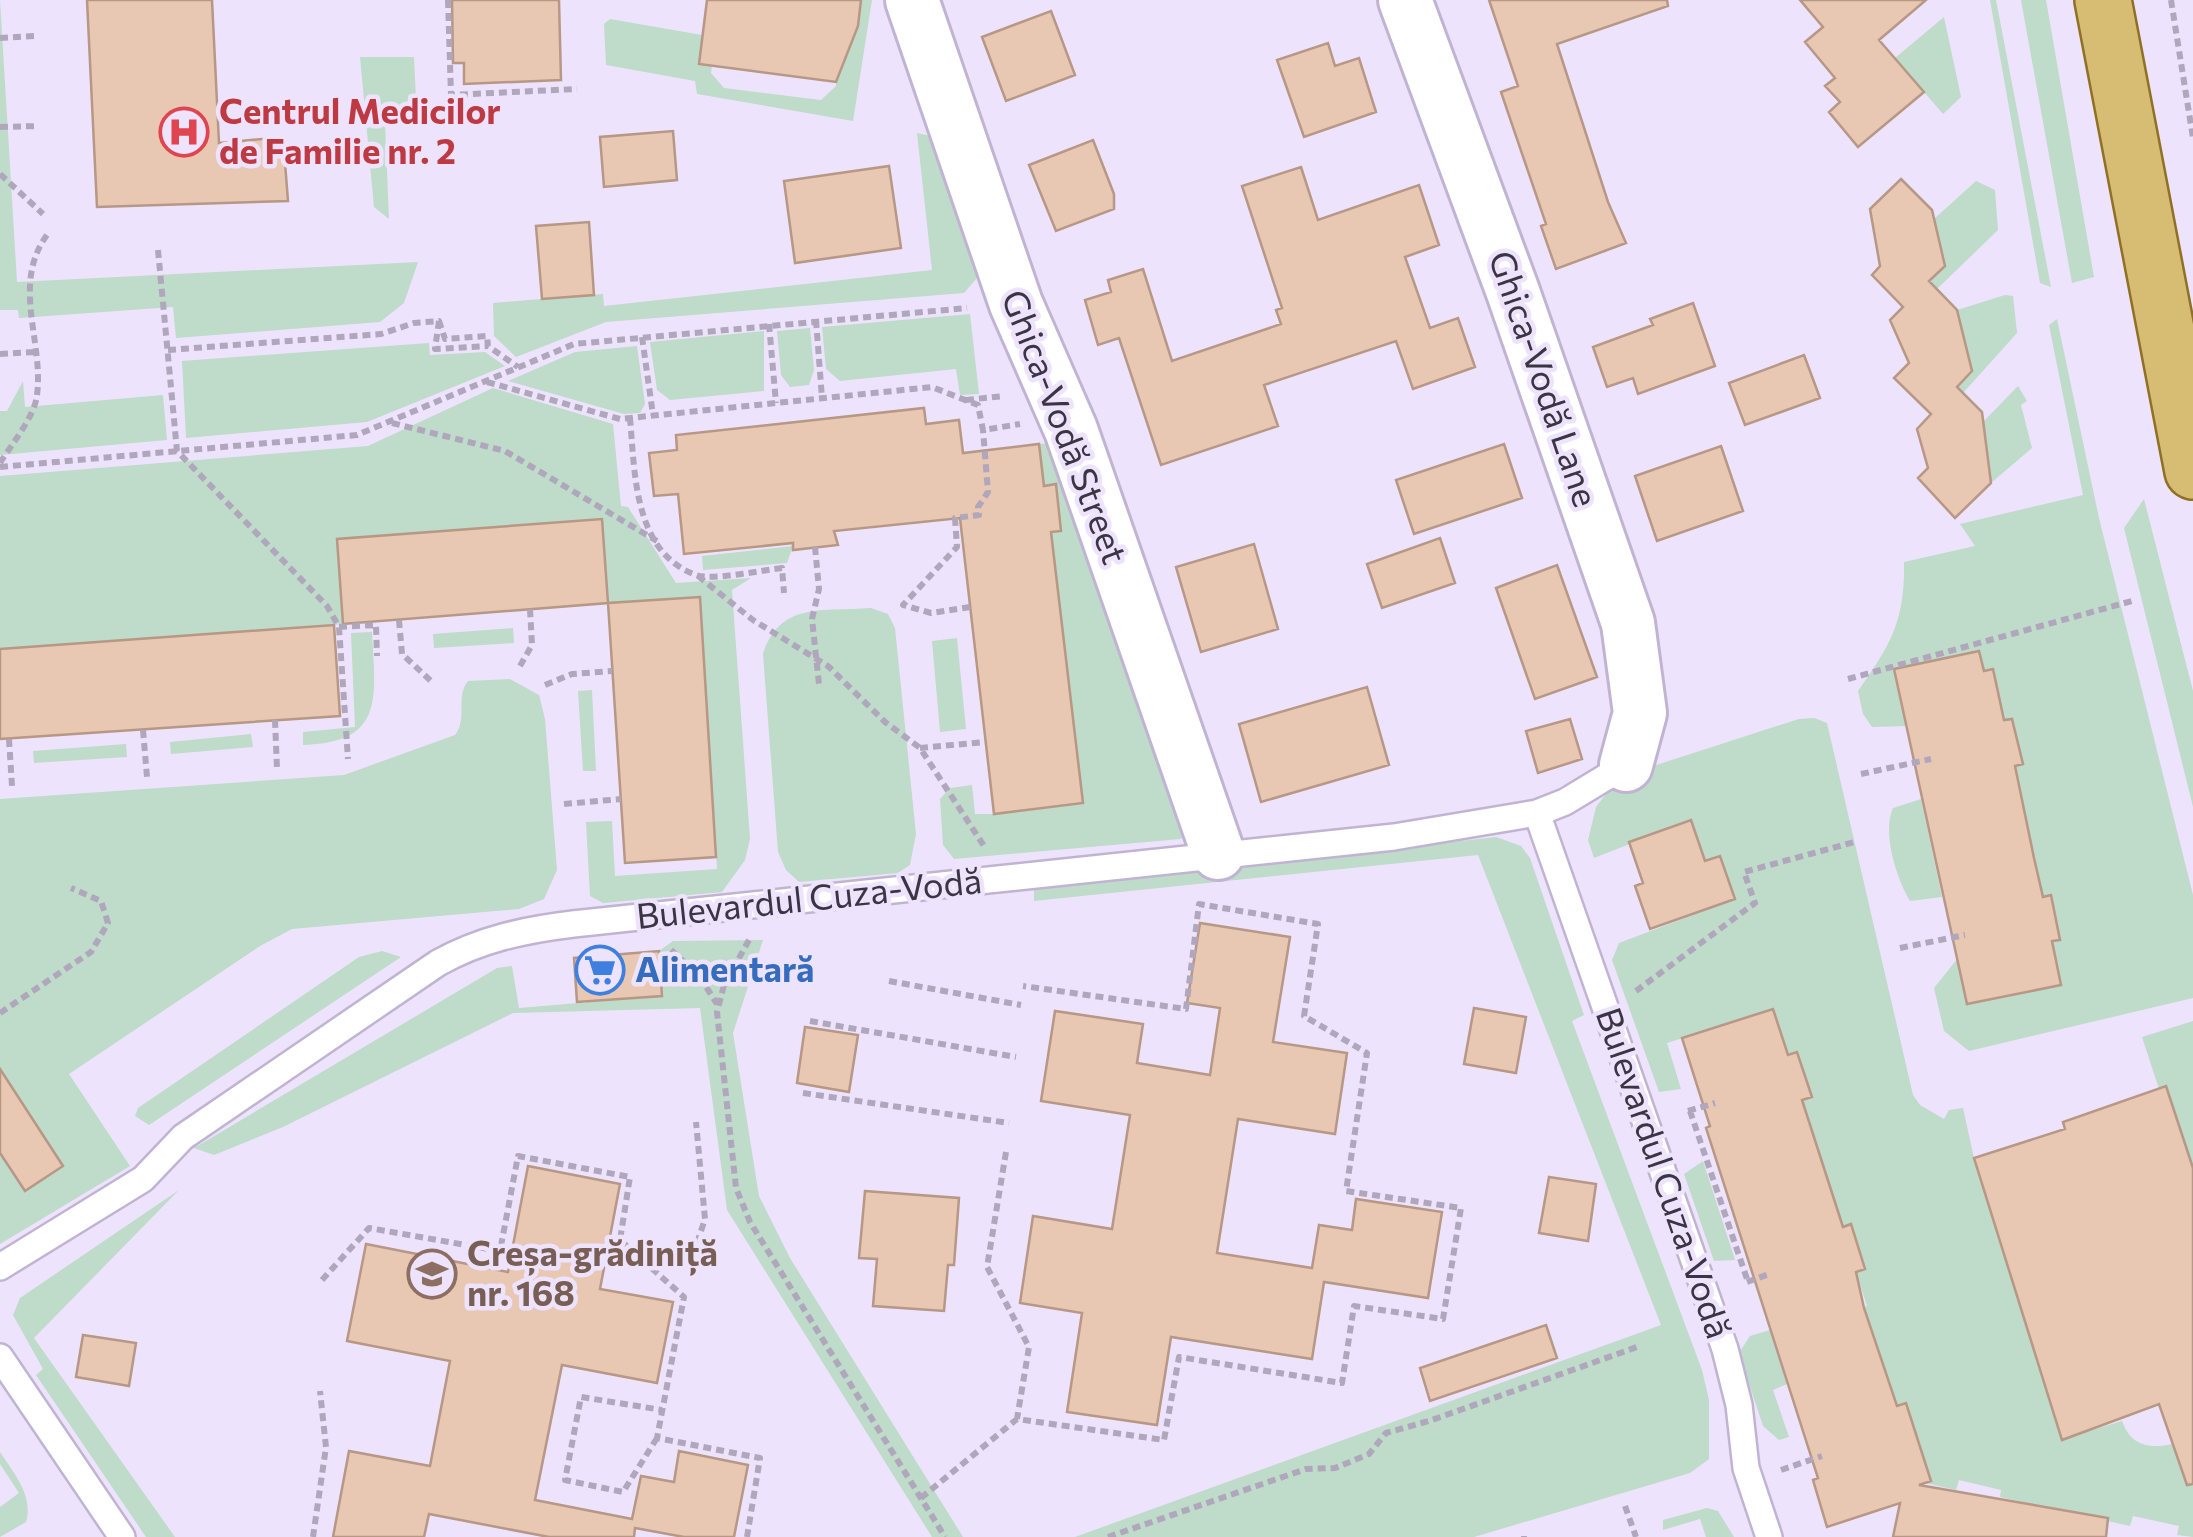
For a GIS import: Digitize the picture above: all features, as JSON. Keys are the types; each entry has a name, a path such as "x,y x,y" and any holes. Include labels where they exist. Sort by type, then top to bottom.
{"main road":[{"path":"2103,0 2193,470"}],"street":[{"name":"Ghica-Vodă Street","path":"912,0 1016,304 1065,418 1218,853"},
{"name":"Ghica-Vodă Lane","path":"1404,0 1514,292 1628,623 1640,712 1626,764"}],"lane":[{"name":"Bulevardul Cuza-Vodă","path":"0,1267 142,1179 184,1137 470,946 556,926 1394,837 1537,813 1565,802 1626,764"},
{"name":"Bulevardul Cuza-Vodă","path":"1537,813 1725,1350 1738,1404 1746,1468 1769,1537"},
{"path":"0,1357 122,1537"}],"path":[{"path":"448,0 451,95 577,89"},
{"path":"2170,0 2193,138"},
{"path":"0,38 34,36"},
{"path":"0,127 38,126"},
{"path":"0,174 44,214"},
{"path":"0,465 38,398 32,266 47,236"},
{"path":"158,250 177,451 327,606 340,627 348,759"},
{"path":"0,465 356,435 574,344 1016,304"},
{"path":"816,320 822,398"},
{"path":"168,350 381,334 414,322 439,321"},
{"path":"439,321 445,339 487,336 488,346"},
{"path":"439,321 435,349 488,346 518,367"},
{"path":"769,324 776,403"},
{"path":"642,337 653,415"},
{"path":"0,354 34,352"},
{"path":"486,382 630,418 932,387 978,405 988,492 978,507 979,515 955,518 957,548 903,605 931,613 970,608"},
{"path":"630,418 638,507 665,556 698,576 753,620 817,659 885,722 920,748 1004,878"},
{"path":"983,430 1065,418"},
{"path":"388,422 505,452 657,541"},
{"path":"815,547 819,588 812,619 819,684"},
{"path":"698,576 782,568 784,593"},
{"path":"1848,679 2132,602"},
{"path":"520,666 532,645 530,609"},
{"path":"399,620 402,654 431,680"},
{"path":"340,627 376,625 377,656"},
{"path":"545,685 572,674 612,671"},
{"path":"275,720 277,769"},
{"path":"144,730 147,777"},
{"path":"10,739 12,786"},
{"path":"920,748 986,742"},
{"path":"1861,774 1931,758"},
{"path":"564,804 621,799"},
{"path":"1620,1003 1755,903 1744,872 1858,841"},
{"path":"0,1013 90,952 108,923 101,901 71,888"},
{"path":"1017,1420 1164,1440 1179,1357 1342,1383 1354,1306 1443,1319 1462,1208 1346,1190 1367,1053 1304,1016 1318,924 1199,904 1186,1009 1023,986"},
{"path":"718,1005 757,926"},
{"path":"1900,948 1965,935"},
{"path":"656,940 698,974 718,1005 736,1188 744,1208 945,1537"},
{"path":"889,982 1021,1005"},
{"path":"810,1021 1016,1057"},
{"path":"802,1093 1010,1123"},
{"path":"1690,1111 1748,1282"},
{"path":"649,1266 698,1240 705,1219 696,1122"},
{"path":"920,1498 1017,1420 1029,1347 987,1267 1006,1152"},
{"path":"322,1280 369,1228 500,1251 518,1156 630,1177 620,1240 684,1297 657,1438 623,1492 566,1480 581,1396 662,1410"},
{"path":"1108,1537 1306,1469 1335,1468 1370,1454 1386,1433 1412,1422 1432,1420 1637,1346"},
{"path":"313,1537 326,1448 320,1391"},
{"path":"657,1438 760,1458 748,1537"},
{"path":"1625,1506 1636,1537"}],"green space":[{"path":"0,0 17,282 418,262 404,303 380,322 176,338 173,307 19,318 18,310 0,310"},
{"path":"861,0 872,0 853,121 697,94 695,81 606,65 604,24 610,19 702,35 699,63 712,65 711,73 724,88 821,100 836,86 839,55"},
{"path":"1990,0 1996,0 2051,287 2040,283"},
{"path":"2021,0 2046,0 2094,277 2072,283"},
{"path":"1944,17 1961,97 1943,114 1895,58"},
{"path":"360,57 414,57 417,120 385,122 389,219 374,207"},
{"path":"917,133 935,137 977,278 964,293 606,322 516,357 494,336 493,303 603,294 604,306 932,270"},
{"path":"1976,181 1995,190 1998,230 1937,289 1929,281 1945,265 1934,219"},
{"path":"2013,296 2017,333 1963,393 1957,387 1972,371 1957,310"},
{"path":"970,314 979,394 960,395 956,369 840,381 826,369 822,327"},
{"path":"2057,319 2099,518 2193,895 2193,998 1969,1051 1944,1031 1934,988 1958,958 1968,1004 2061,984 2052,941 2060,939 2051,896 2043,897 2035,858 2024,860 2015,766 2022,764 2012,719 2004,720 1992,669 1894,669 1906,726 1872,727 1863,714 1858,691 1894,631 1902,600 1904,562 1975,546 1960,524 2083,495 2049,325"},
{"path":"810,328 814,370 809,385 790,387 781,375 777,331"},
{"path":"764,331 764,391 670,400 657,390 650,342"},
{"path":"429,343 430,355 485,352 505,366 367,422 186,438 182,361"},
{"path":"637,346 645,404 640,413 624,414 508,381 575,352"},
{"path":"23,381 25,407 163,395 167,440 0,455 0,411 7,411"},
{"path":"2018,386 2027,401 2021,405 2032,448 1991,483 1983,422"},
{"path":"493,388 613,424 621,506 628,507 676,583 751,578 732,590 750,839 745,860 722,892 603,903 590,896 586,822 612,821 615,876 717,869 700,597 608,603 601,519 337,539 343,624 0,649 0,476 368,446"},
{"path":"1060,442 1188,827 1181,839 954,859 943,845 940,799 950,788 972,785 975,814 994,814 1052,547 1051,532 1061,530 1056,485 1044,486 1039,444"},
{"path":"2144,499 2193,691 2193,807 2124,528"},
{"path":"793,546 787,563 703,570 702,556"},
{"path":"871,608 888,614 895,628 916,834 910,865 898,873 799,882 786,870 778,852 763,654 780,625 792,617 820,610"},
{"path":"513,628 514,643 434,648 433,634"},
{"path":"372,632 374,676 370,712 349,736 303,745 303,732 355,727 351,633"},
{"path":"957,638 966,729 940,732 932,641"},
{"path":"510,679 539,695 545,719 557,870 544,899 519,909 292,929 260,946 69,1074 130,1166 0,1244 0,799 344,775 455,735 468,681"},
{"path":"592,690 596,771 583,771 578,691"},
{"path":"1814,718 1827,723 1913,1095 1920,1105 1944,1119 1949,1110 1963,1108 1974,1158 2062,1439 2122,1421 2136,1441 2149,1446 2173,1444 2179,1463 2193,1458 2193,1537 2177,1535 2179,1526 2133,1516 2130,1526 2000,1497 2001,1490 1959,1480 1956,1490 1921,1482 1885,1371 1856,1310 1867,1306 1856,1272 1865,1268 1851,1225 1843,1227 1802,1100 1811,1097 1797,1053 1788,1055 1774,1009 1667,1043 1681,1089 1659,1092 1612,960 1619,943 1735,899 1719,856 1705,861 1691,820 1594,858 1588,840 1596,807 1619,777 1799,719"},
{"path":"251,734 253,747 171,754 170,742"},
{"path":"126,744 127,757 34,763 33,751"},
{"path":"1921,799 1942,897 1910,901 1892,855 1890,818 1893,808"},
{"path":"1496,837 1521,846 1530,858 1584,1015 1572,1021 1702,1370 1709,1400 1709,1459 1690,1473 1474,1537 1075,1537 1661,1325 1478,855 1034,901 1034,889"},
{"path":"763,940 733,1033 759,1196 790,1258 963,1537 932,1537 727,1210 700,1008 513,1013 283,1127 214,1155 194,1148 497,968 512,966 519,1008 661,996 659,951 673,941"},
{"path":"382,951 401,957 149,1125 135,1116 138,1108 359,957"},
{"path":"2193,1021 2193,1185 2167,1087 2159,1089 2142,1037"},
{"path":"1703,1161 1735,1260 1714,1261 1684,1174"},
{"path":"179,1190 34,1338 175,1537 146,1537 36,1375 43,1369 13,1315 20,1298"},
{"path":"1770,1330 1787,1384 1773,1390 1789,1437 1779,1440 1763,1426 1739,1353 1750,1336"},
{"path":"0,1452 21,1485 28,1512 26,1522 0,1537 0,1507 19,1493 0,1464"},
{"path":"1707,1508 1718,1511 1734,1537 1706,1537 1700,1519 1663,1530 1663,1520"}],"building":[{"path":"87,0 212,0 219,143 283,137 288,201 97,207"},
{"path":"452,0 559,0 561,80 464,84 464,63 453,63"},
{"path":"707,0 861,0 858,26 836,82 699,64"},
{"path":"1489,0 1667,0 1668,6 1557,44 1608,202 1626,243 1556,269 1541,226 1546,224 1501,92 1518,86"},
{"path":"1800,0 1926,0 1879,40 1924,92 1858,147 1829,112 1840,102 1825,86 1835,78 1805,42 1823,27"},
{"path":"1051,11 1075,75 1006,101 982,37"},
{"path":"1328,43 1335,66 1359,58 1376,112 1304,137 1277,60"},
{"path":"673,131 677,180 604,187 600,137"},
{"path":"1093,140 1114,194 1114,209 1056,231 1029,165"},
{"path":"889,166 901,248 795,263 784,181"},
{"path":"1301,167 1318,220 1419,185 1439,245 1405,257 1430,328 1458,318 1475,367 1413,389 1396,341 1264,385 1278,426 1161,465 1119,338 1098,345 1085,300 1111,292 1108,280 1143,269 1172,361 1281,324 1276,310 1282,308 1242,186"},
{"path":"1901,179 1932,210 1945,266 1929,281 1957,310 1972,371 1957,387 1982,412 1991,483 1955,518 1918,478 1928,468 1917,429 1931,414 1894,378 1909,363 1890,320 1903,307 1872,275 1880,266 1870,209"},
{"path":"589,222 594,295 542,299 536,226"},
{"path":"1693,303 1715,366 1638,394 1633,378 1607,387 1593,347 1653,325 1650,319"},
{"path":"1804,355 1820,398 1745,425 1729,383"},
{"path":"924,408 926,424 959,420 963,453 1039,444 1044,486 1056,484 1061,531 1051,532 1083,803 994,814 960,518 834,531 838,545 793,550 793,543 684,554 678,494 654,496 649,453 677,450 676,435"},
{"path":"1504,444 1522,498 1414,534 1396,480"},
{"path":"1721,446 1743,511 1657,541 1635,476"},
{"path":"602,519 608,603 343,624 337,539"},
{"path":"1440,538 1455,583 1382,608 1367,564"},
{"path":"1254,544 1278,629 1201,652 1176,567"},
{"path":"1557,565 1597,677 1535,699 1496,588"},
{"path":"700,597 716,857 625,863 608,603"},
{"path":"334,625 340,716 0,739 0,649"},
{"path":"1979,651 1984,671 1993,669 2004,720 2012,719 2023,764 2015,766 2034,858 2043,897 2051,895 2060,940 2052,941 2061,985 1967,1004 1894,669"},
{"path":"1367,687 1389,765 1261,802 1239,724"},
{"path":"1570,719 1582,759 1538,773 1526,731"},
{"path":"1691,820 1705,861 1720,856 1735,899 1650,929 1635,886 1643,883 1629,842"},
{"path":"1200,923 1290,937 1273,1042 1347,1053 1335,1134 1238,1119 1217,1253 1312,1268 1319,1225 1352,1230 1356,1199 1442,1212 1428,1298 1324,1282 1312,1359 1171,1337 1157,1425 1067,1412 1082,1313 1020,1303 1033,1216 1112,1229 1130,1115 1041,1101 1055,1011 1143,1024 1137,1063 1210,1075 1220,1008 1187,1003"},
{"path":"659,951 662,996 577,1002 574,958"},
{"path":"1474,1008 1526,1017 1516,1073 1464,1064"},
{"path":"1773,1009 1788,1055 1797,1052 1812,1097 1802,1100 1843,1227 1851,1224 1865,1269 1856,1272 1864,1308 1897,1406 1906,1403 1931,1481 1919,1485 2108,1518 2106,1537 1893,1537 1900,1503 1827,1527 1813,1480 1818,1478 1706,1128 1710,1126 1682,1038"},
{"path":"805,1027 858,1035 849,1092 797,1083"},
{"path":"0,1069 63,1166 25,1191 0,1153"},
{"path":"2166,1086 2193,1168 2193,1484 2187,1485 2159,1404 2062,1440 1974,1158 2065,1129 2063,1122"},
{"path":"528,1166 620,1184 600,1289 673,1302 657,1383 562,1365 535,1500 632,1519 641,1476 674,1482 679,1451 748,1465 734,1537 684,1537 635,1528 634,1537 549,1537 429,1514 424,1537 333,1537 349,1451 430,1466 450,1361 347,1341 366,1244 508,1272"},
{"path":"1549,1177 1596,1184 1588,1241 1539,1233"},
{"path":"865,1191 959,1198 954,1265 948,1265 944,1311 873,1306 877,1259 859,1258"},
{"path":"1546,1325 1557,1358 1430,1401 1420,1368"},
{"path":"83,1335 136,1343 129,1386 76,1377"}],"place":[{"name":"Centrul Medicilor de Familie nr. 2","path":"184,132"},
{"name":"Alimentară","path":"600,970"},
{"name":"Creșa-grădiniță nr. 168","path":"432,1274"}]}
